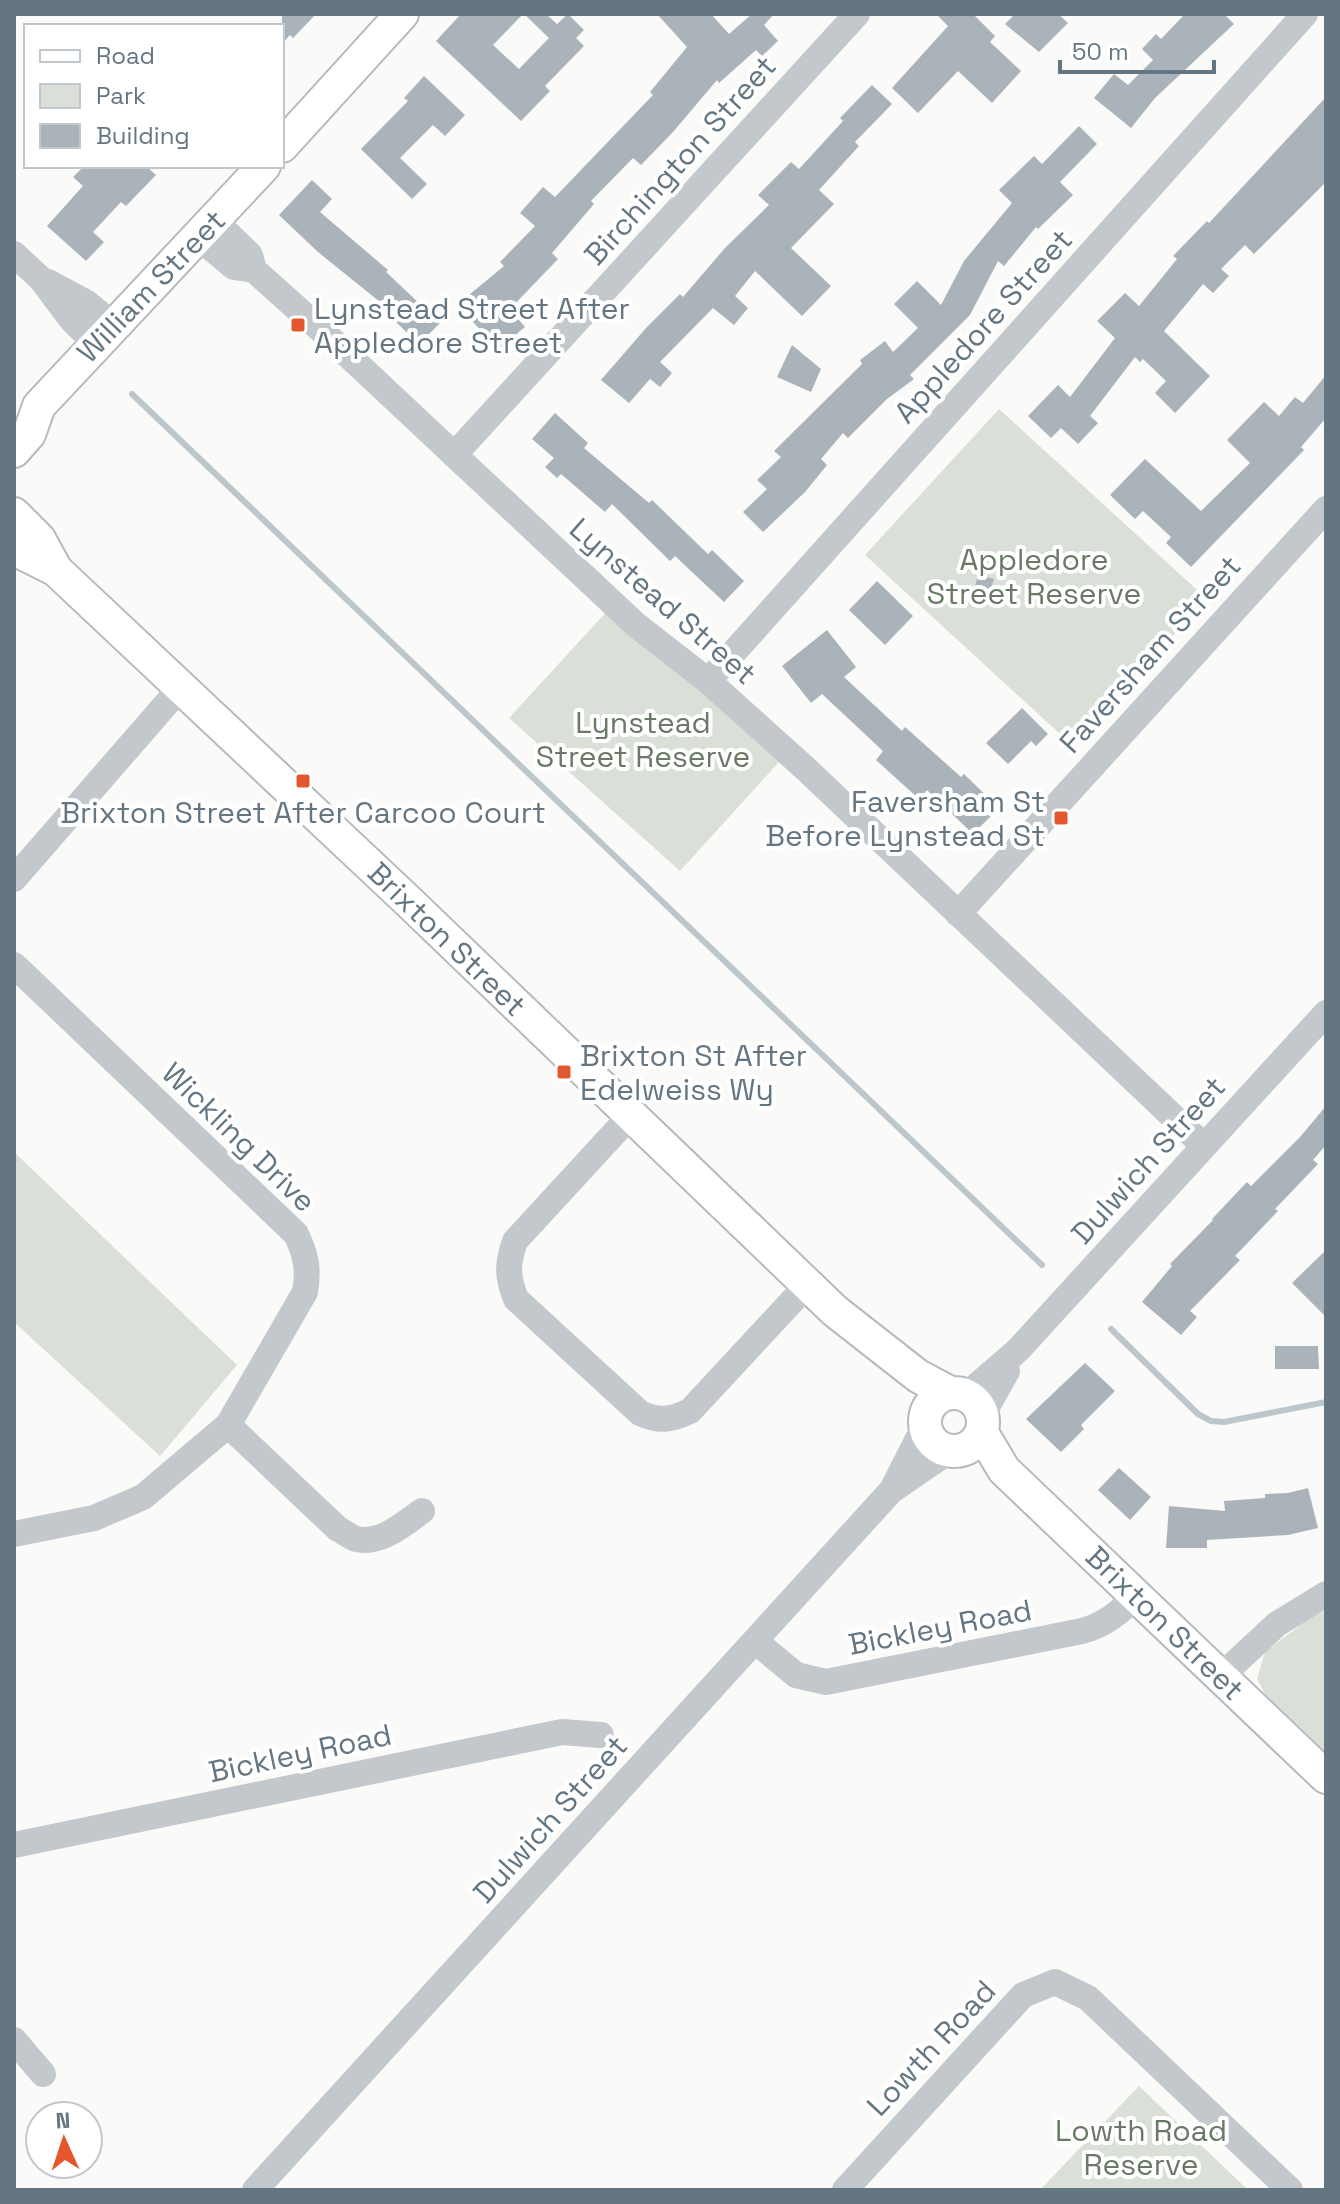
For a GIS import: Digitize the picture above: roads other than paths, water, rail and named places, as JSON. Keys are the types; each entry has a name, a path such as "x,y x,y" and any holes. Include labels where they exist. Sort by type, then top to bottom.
{"main road":[{"path":"284,144 402,14"},
{"name":"William Street","path":"14,451 29,434 26,410 104,334 262,168"},
{"name":"Brixton Street","path":"14,514 39,539 56,570"},
{"name":"Brixton Street","path":"14,546 56,570 835,1311 918,1376 965,1423 1004,1470 1326,1777"},
{"name":"Brixton Street","path":"835,1311 866,1351 907,1392 925,1420 933,1442 965,1423"},
{"path":"925,1420 936,1400 965,1423"}],"street":[{"name":"Birchington Street","path":"454,455 857,14"},
{"name":"Appledore Street","path":"708,681 1305,14"},
{"name":"Lynstead Street","path":"206,228 250,255 254,270 635,624 708,681 807,770 1203,1145"},
{"path":"14,254 41,279 87,303 104,334"},
{"name":"Faversham Street","path":"958,914 1326,509"},
{"path":"14,879 181,687"},
{"name":"Wickling Drive","path":"14,965 296,1234 306,1254 308,1273 305,1292 228,1425 143,1497 94,1518 14,1534"},
{"name":"Dulwich Street","path":"255,2190 891,1491 965,1423 1018,1350 1326,1013"},
{"path":"631,1115 515,1241 508,1260 508,1280 516,1299 640,1413 654,1420 673,1419 690,1411 808,1284"},
{"name":"Dulwich Street","path":"891,1491 925,1420"},
{"path":"228,1425 338,1529 356,1539 391,1533 422,1511"},
{"path":"1221,1676 1277,1624 1326,1594"},
{"name":"Bickley Road","path":"755,1641 796,1675 826,1682 1100,1626 1137,1595"},
{"name":"Bickley Road","path":"14,1845 562,1732 601,1735"},
{"name":"Lowth Road","path":"845,2190 1023,1995 1055,1982 1088,1998 1290,2190"},
{"path":"14,2040 43,2074"}],"waterway":[{"path":"132,394 1042,1265"},
{"path":"1111,1329 1198,1414 1211,1421 1224,1422 1326,1402"}],"place":[{"name":"Lynstead Street After Appledore Street","path":"298,325"},
{"name":"Brixton Street After Carcoo Court","path":"303,781"},
{"name":"Faversham St Before Lynstead St","path":"1061,818"},
{"name":"Brixton St After Edelweiss Wy","path":"564,1072"}],"park label":[{"name":"Appledore Street Reserve","path":"1034,576"},
{"name":"Lynstead Street Reserve","path":"643,739"},
{"name":"Lowth Road Reserve","path":"1141,2147"}]}
